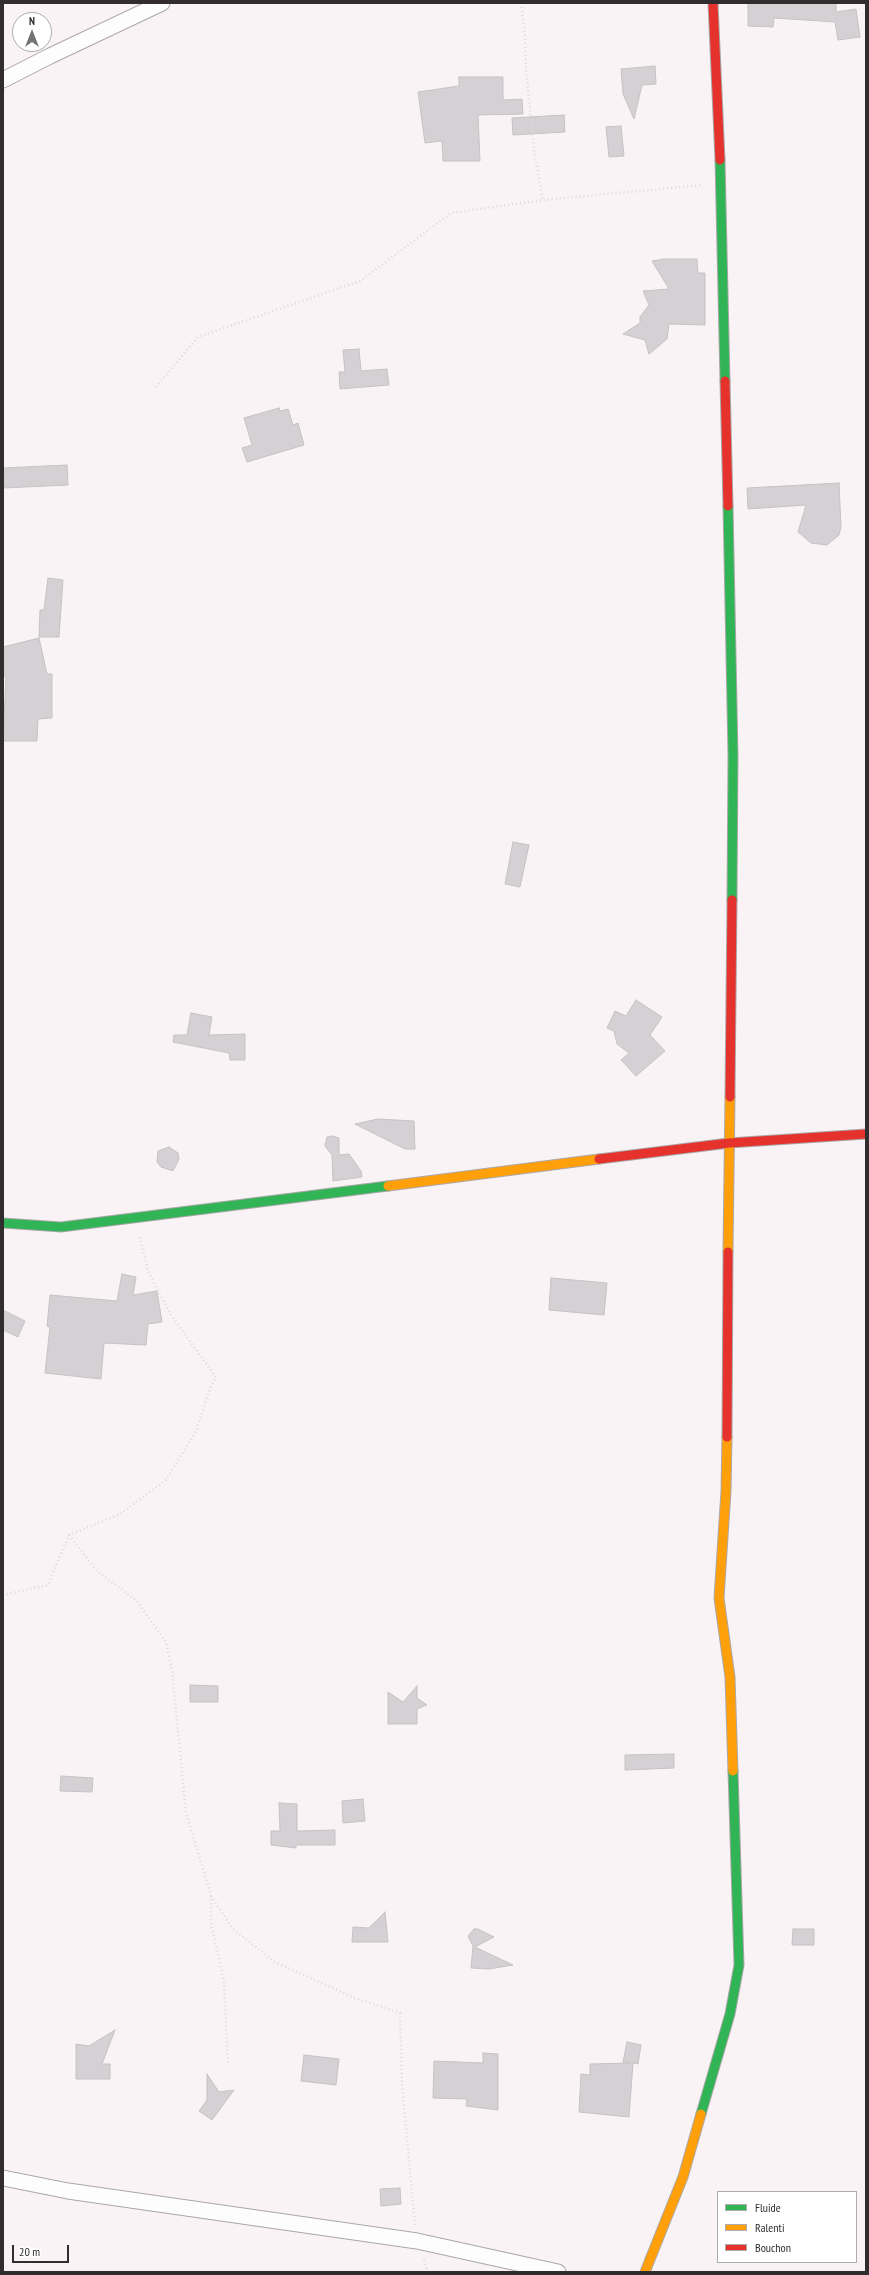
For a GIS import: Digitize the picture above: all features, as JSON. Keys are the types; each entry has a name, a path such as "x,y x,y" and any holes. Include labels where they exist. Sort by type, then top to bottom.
{"street":[{"path":"3,80 162,3"},
{"path":"645,2272 683,2177 730,2014 739,1965 730,1677 719,1598 726,1491 733,755 721,183 713,3"},
{"path":"3,1223 61,1227 729,1142 866,1134"},
{"path":"3,2178 68,2191 417,2241 558,2272"}],"path":[{"path":"521,3 525,34 526,70 534,148 543,200"},
{"path":"156,386 198,337 360,281 451,214 543,200 721,183"},
{"path":"3,1595 48,1585 69,1535 120,1514 166,1480 196,1431 210,1389 216,1377 171,1315 148,1271 136,1217"},
{"path":"69,1535 97,1570 137,1601 166,1642 172,1677 186,1813 211,1895 233,1929 275,1962 355,1998 400,2013 402,2083 417,2241 428,2272"},
{"path":"211,1895 211,1923 224,1982 228,2066"}],"building":[{"path":"748,3 836,3 836,12 856,9 860,37 838,40 835,22 774,18 773,27 748,26"},
{"path":"655,66 656,84 642,85 634,119 623,94 621,69"},
{"path":"459,77 503,77 503,100 522,99 523,114 478,115 480,161 443,161 442,141 425,143 418,92 459,86"},
{"path":"564,115 565,132 513,135 512,118"},
{"path":"621,126 624,156 609,157 606,127"},
{"path":"664,259 697,259 698,273 705,273 705,325 669,324 667,339 649,354 645,340 623,334 640,323 640,317 649,305 643,291 669,289 652,261"},
{"path":"359,349 361,371 387,369 389,385 340,389 339,372 345,372 343,350"},
{"path":"279,408 280,411 288,409 293,425 298,423 304,445 247,462 242,448 252,445 244,418"},
{"path":"67,465 68,485 3,488 3,468"},
{"path":"839,483 841,527 839,535 827,545 811,543 798,532 806,505 748,509 747,488"},
{"path":"48,578 63,580 59,637 39,637 40,610 44,610"},
{"path":"39,638 47,674 52,674 52,718 38,719 37,741 3,741 6,676 3,676 3,647"},
{"path":"513,842 529,845 520,887 505,884"},
{"path":"636,1000 662,1017 650,1035 665,1051 636,1076 621,1060 629,1053 617,1044 614,1031 607,1028 615,1011 626,1016"},
{"path":"191,1013 212,1017 209,1035 245,1034 245,1060 230,1060 229,1053 173,1042 174,1035 187,1035"},
{"path":"378,1119 414,1121 415,1149 405,1149 355,1124"},
{"path":"332,1136 339,1138 339,1155 349,1154 361,1171 362,1177 333,1181 332,1155 325,1146 327,1137"},
{"path":"169,1147 178,1153 179,1159 173,1171 161,1167 157,1162 158,1151"},
{"path":"122,1274 136,1277 133,1295 157,1291 162,1322 148,1324 146,1345 104,1343 101,1379 45,1373 50,1327 47,1326 50,1295 117,1301"},
{"path":"551,1278 607,1283 604,1315 549,1310"},
{"path":"3,1310 25,1321 18,1337 3,1330"},
{"path":"190,1685 218,1686 218,1702 190,1702"},
{"path":"417,1686 417,1698 427,1705 417,1709 417,1724 388,1724 388,1692 403,1702"},
{"path":"674,1754 674,1768 625,1770 625,1755"},
{"path":"61,1776 93,1778 92,1792 60,1791"},
{"path":"363,1799 365,1821 343,1823 342,1801"},
{"path":"279,1803 297,1804 297,1831 335,1830 335,1845 296,1845 296,1848 271,1845 271,1831 280,1831"},
{"path":"385,1912 388,1942 352,1942 353,1927 369,1928"},
{"path":"474,1929 478,1929 494,1937 475,1947 513,1965 489,1969 471,1968 473,1946 468,1936"},
{"path":"793,1929 814,1929 814,1945 792,1945"},
{"path":"115,2030 102,2064 110,2064 110,2079 76,2079 76,2044 89,2046"},
{"path":"627,2042 641,2045 638,2064 633,2063 629,2117 579,2112 581,2074 590,2075 590,2064 631,2063 623,2062"},
{"path":"483,2053 498,2054 498,2110 466,2106 467,2099 433,2098 434,2061 483,2063"},
{"path":"304,2055 339,2059 336,2085 301,2081"},
{"path":"207,2074 219,2092 234,2090 212,2120 199,2111 207,2100"},
{"path":"400,2188 401,2204 381,2206 380,2189"}],"traffic: fast":[{"path":"720,160 725,381"},
{"path":"728,506 733,755 732,900"},
{"path":"3,1223 61,1227 388,1186"},
{"path":"701,2114 730,2014 739,1965 733,1771"}],"traffic: slow":[{"path":"728,1252 730,1097"},
{"path":"388,1186 599,1159"},
{"path":"727,1437 726,1491 719,1598 730,1677 733,1771"},
{"path":"645,2272 683,2177 701,2114"}],"traffic: jam":[{"path":"713,3 720,160"},
{"path":"725,381 728,506"},
{"path":"730,1097 732,900"},
{"path":"599,1159 729,1143 866,1134"},
{"path":"727,1437 728,1252"}]}
